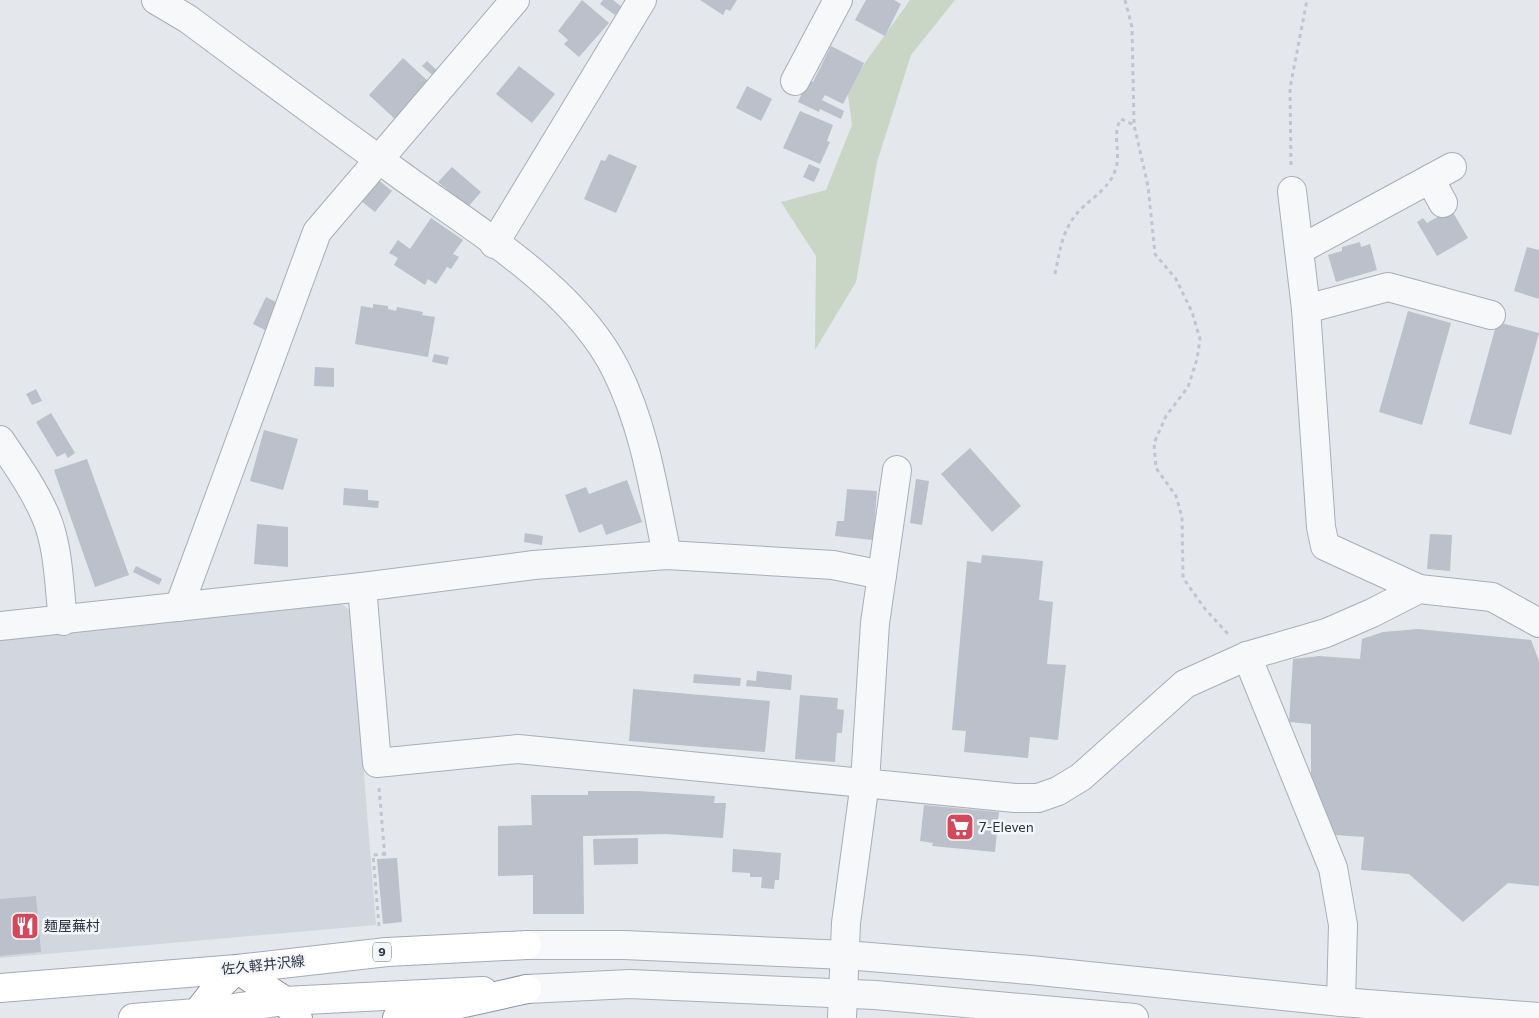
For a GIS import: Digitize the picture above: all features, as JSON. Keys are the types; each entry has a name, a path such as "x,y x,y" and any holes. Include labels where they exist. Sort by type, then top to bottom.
{"main road":[{"name":"佐久軽井沢線","path":"0,988 237,969 386,952 527,945"},
{"path":"194,1016 237,969 291,1009"},
{"path":"133,1018 291,1009 527,989"},
{"path":"397,1018 527,989"}],"street":[{"path":"156,0 188,19 546,282 574,310 616,368 630,401 646,451 667,555"},
{"path":"180,607 317,232 515,0"},
{"path":"494,244 642,0"},
{"path":"795,81 838,0"},
{"path":"1299,250 1441,173 1443,203"},
{"path":"1292,191 1306,310 1324,546 1419,589 1492,597 1539,623"},
{"path":"1306,310 1388,287 1491,315"},
{"path":"0,440 31,485 47,519 64,620"},
{"path":"843,1006 846,923 865,782 875,623 897,470"},
{"path":"0,626 362,587 534,565 667,555 833,565 882,575"},
{"path":"362,587 377,763 518,749 1015,798 1038,798 1058,791 1081,776 1185,684 1247,656 1326,633 1372,613 1419,589"},
{"path":"1247,656 1334,868 1344,925 1341,1002"},
{"path":"527,945 624,945 844,954 1030,970 1341,1002 1539,1017"},
{"path":"527,989 630,984 843,1006 875,995 1134,1018"}],"path":[{"path":"1125,0 1132,27 1134,125 1148,186 1155,254 1176,280 1192,312 1200,339 1197,359 1188,387 1166,416 1154,443 1156,468 1176,496 1182,517 1183,578 1205,609 1247,656"},
{"path":"1292,191 1290,88 1307,0"},
{"path":"1055,274 1061,243 1073,218 1109,184 1116,170 1116,128 1121,119 1134,125"},
{"path":"377,763 385,856 374,856 380,934"}],"shaded area":[{"path":"337,601 351,611 376,925 0,958 0,639"}],"green space":[{"path":"910,0 955,0 911,55 877,162 856,282 815,350 816,256 781,202 826,190 852,125 847,88"}],"building":[{"path":"582,0 609,23 579,57 564,44 568,40 558,31"},
{"path":"603,0 613,0 622,7 615,15 600,4"},
{"path":"700,0 737,0 730,11 726,9 723,15"},
{"path":"866,0 894,0 901,4 885,36 855,20"},
{"path":"831,46 864,63 843,104 825,95 822,100 844,111 841,119 820,109 819,112 798,102 808,80 813,82"},
{"path":"403,58 430,83 396,120 369,95"},
{"path":"427,61 443,76 439,81 422,66"},
{"path":"519,66 555,94 532,123 496,94"},
{"path":"747,86 772,99 761,121 736,108"},
{"path":"800,111 833,125 827,141 830,142 820,164 783,148"},
{"path":"609,154 637,166 616,213 584,199 601,160 605,161"},
{"path":"809,164 820,169 814,182 803,177"},
{"path":"452,167 481,192 468,207 438,182"},
{"path":"377,179 392,191 375,212 360,200"},
{"path":"1451,209 1468,238 1437,256 1417,222 1423,218 1427,223"},
{"path":"431,218 463,240 453,254 459,257 451,269 447,267 436,284 428,279 425,285 394,265 398,258 389,253 398,240 410,249"},
{"path":"1360,242 1361,247 1370,244 1377,270 1336,282 1328,255 1342,251 1342,247"},
{"path":"1527,247 1539,250 1539,299 1514,291"},
{"path":"266,297 280,304 267,331 253,324"},
{"path":"373,304 388,306 388,309 396,311 397,307 423,312 422,315 435,317 428,357 355,344 361,306 373,308"},
{"path":"1408,311 1451,323 1422,425 1379,412"},
{"path":"1497,322 1539,333 1511,435 1469,424"},
{"path":"434,354 449,357 447,365 432,362"},
{"path":"315,367 334,368 334,387 314,386"},
{"path":"36,389 42,401 32,405 26,394"},
{"path":"51,413 75,453 68,458 65,453 57,457 36,422"},
{"path":"264,430 298,439 283,490 250,481"},
{"path":"970,448 1021,506 992,532 941,474"},
{"path":"87,459 129,575 95,587 54,470"},
{"path":"916,479 929,481 922,525 910,523"},
{"path":"627,480 642,522 606,535 602,524 579,533 565,495 586,487 589,494"},
{"path":"344,488 368,490 368,500 379,501 378,508 343,505"},
{"path":"847,489 877,491 873,540 835,536 837,521 844,521"},
{"path":"257,524 288,527 288,567 254,564"},
{"path":"525,533 543,536 542,545 524,542"},
{"path":"1430,534 1452,535 1450,571 1427,569"},
{"path":"982,555 1043,561 1039,600 1053,602 1047,664 1066,665 1058,740 1030,737 1028,758 964,752 966,731 952,730 967,561 981,563"},
{"path":"136,566 162,579 159,585 133,572"},
{"path":"1418,629 1531,640 1539,661 1539,886 1508,883 1463,922 1409,874 1361,870 1364,837 1335,835 1311,776 1311,724 1289,722 1293,659 1319,656 1360,659 1362,639 1383,632"},
{"path":"757,671 792,675 791,690 746,686 747,680 756,681"},
{"path":"694,674 741,678 740,686 693,683"},
{"path":"633,689 770,701 765,752 629,741"},
{"path":"800,695 838,698 837,709 844,710 842,733 837,733 835,762 795,759"},
{"path":"588,791 638,791 715,796 714,803 726,803 723,838 666,834 583,836 584,914 533,914 533,875 498,876 498,826 532,825 531,795 588,795"},
{"name":"7-Eleven","path":"924,805 999,812 995,852 932,846 933,843 920,841"},
{"path":"638,838 638,864 594,865 593,839"},
{"path":"733,849 781,853 779,880 775,880 774,889 761,888 762,877 750,877 750,873 732,872"},
{"path":"397,858 402,922 383,924 377,859"},
{"path":"36,896 41,952 0,956 0,899"}],"place":[{"name":"7-Eleven","path":"960,827"},
{"name":"麺屋蕪村","path":"25,926"}]}
